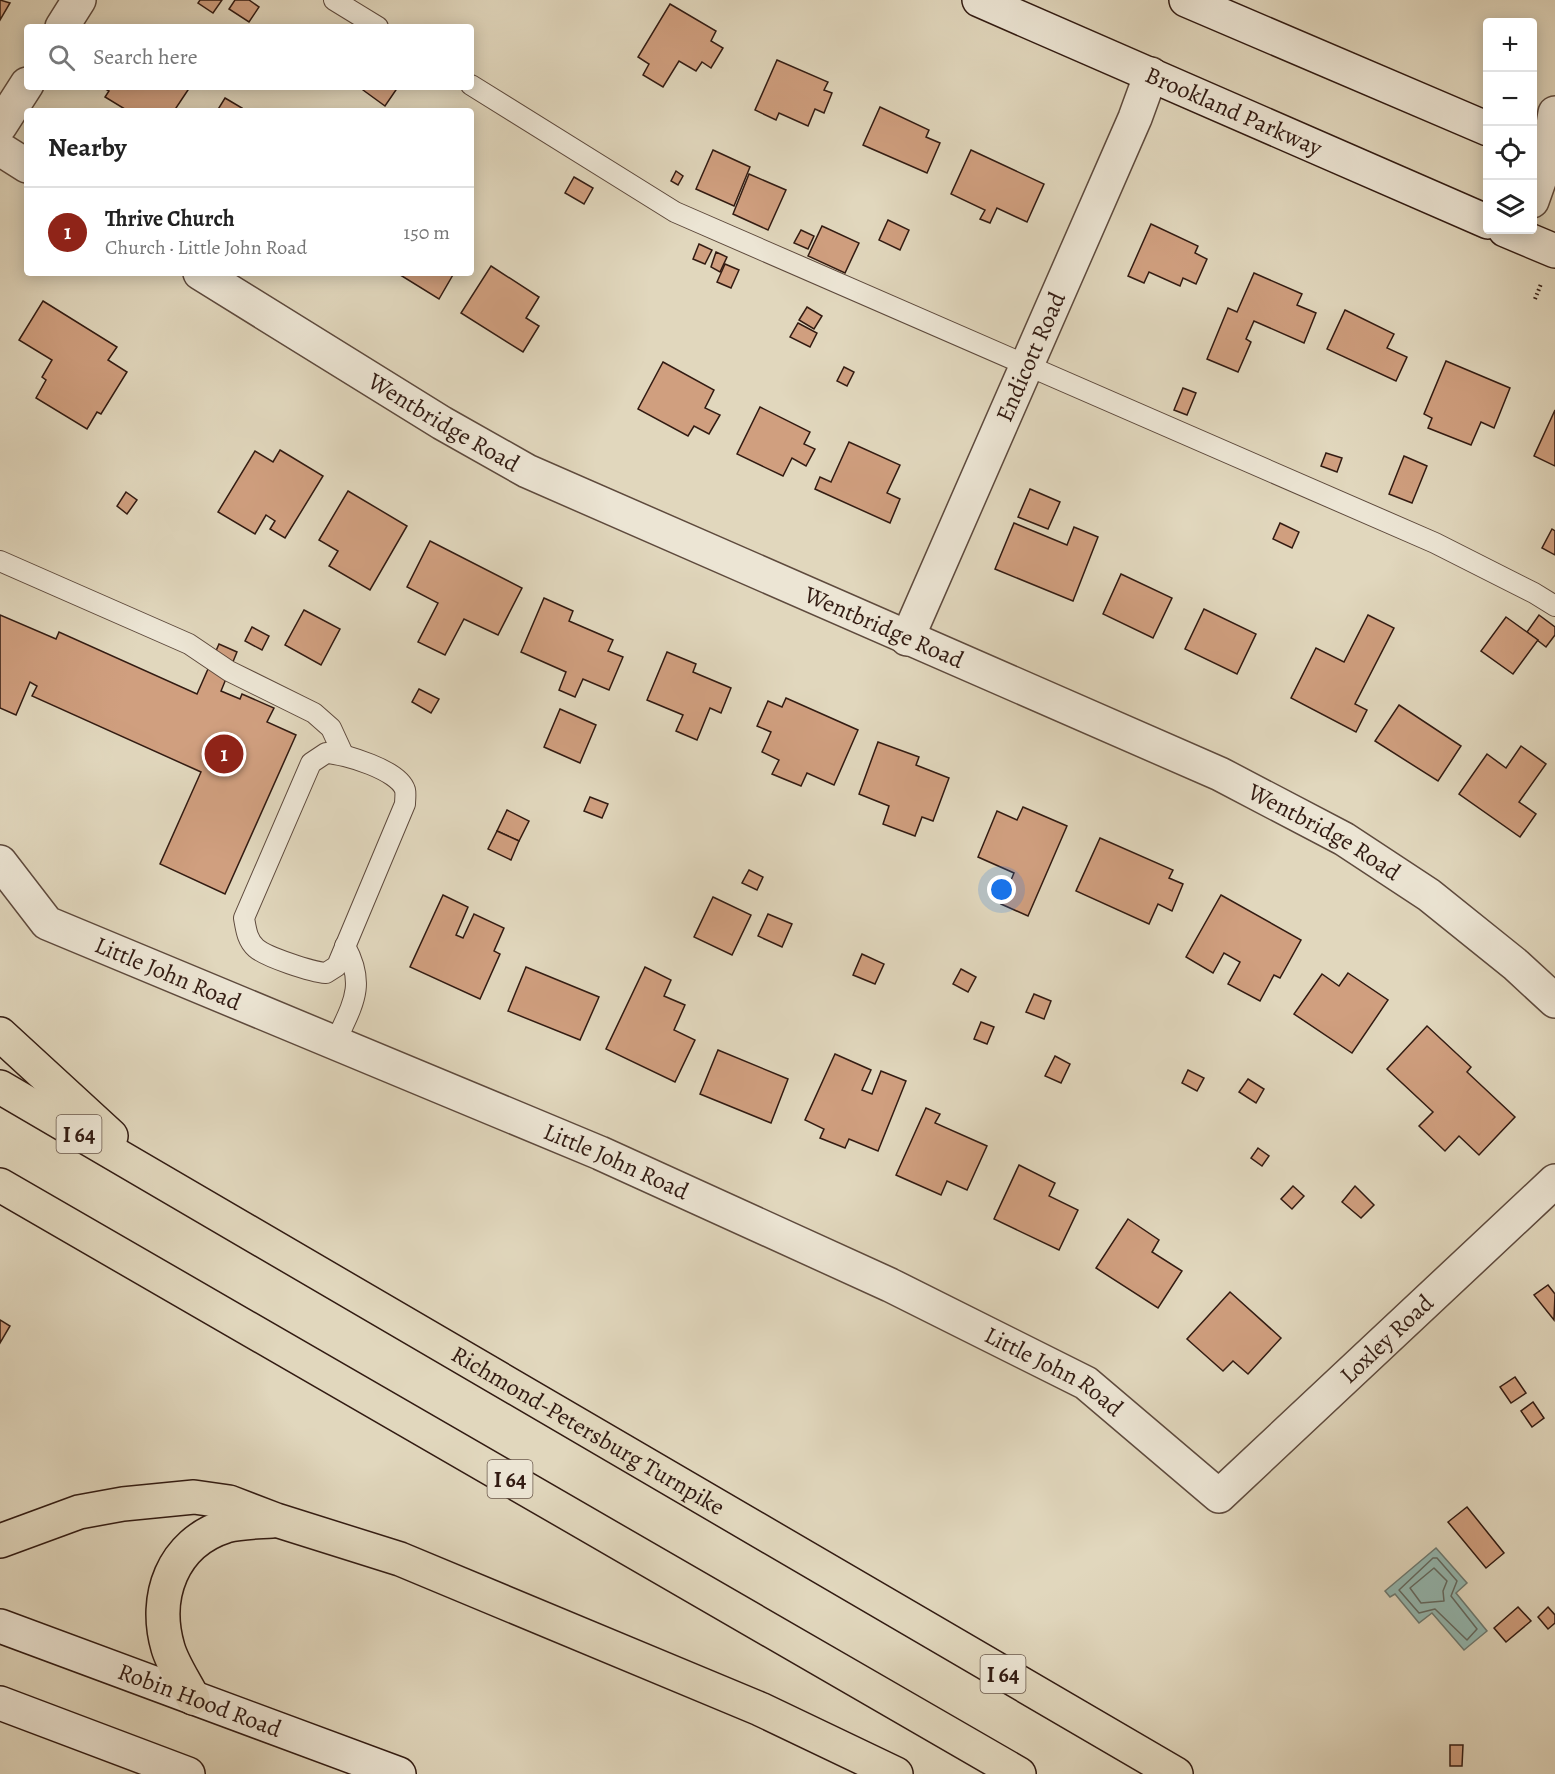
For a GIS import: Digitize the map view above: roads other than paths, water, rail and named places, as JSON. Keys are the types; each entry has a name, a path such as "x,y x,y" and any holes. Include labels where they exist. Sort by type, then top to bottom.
{"highway":[{"path":"0,1034 158,1180"},
{"name":"Richmond-Petersburg Turnpike","path":"0,1087 1176,1774"},
{"name":"I 64","path":"0,1185 1019,1774"},
{"path":"0,1541 79,1512 159,1498 194,1497 229,1502 276,1520 400,1560 760,1709 896,1774"},
{"path":"193,1698 169,1650 163,1617 165,1588 172,1567 185,1550 227,1526 276,1520"}],"street":[{"path":"65,24 79,0"},
{"name":"Brookland Parkway","path":"979,0 1483,220"},
{"path":"1186,0 1483,127"},
{"name":"Endicott Road","path":"907,639 1152,74"},
{"path":"0,126 24,89"},
{"path":"1537,185 1555,114"},
{"path":"0,149 24,164"},
{"path":"1518,234 1550,263"},
{"name":"Wentbridge Road","path":"205,276 442,423 527,471 1220,774 1344,839 1429,896 1516,965 1555,1001"},
{"name":"Little John Road","path":"0,862 47,923 630,1167 890,1285 1086,1383 1219,1497"},
{"name":"Loxley Road","path":"1219,1497 1555,1181"},
{"name":"Robin Hood Road","path":"0,1626 399,1774"},
{"path":"0,1703 188,1774"}],"lane":[{"path":"334,0 373,24"},
{"path":"474,88 675,212 1435,543 1555,606"},
{"path":"0,561 189,644 230,671 314,713 331,728 343,754"},
{"path":"326,753 343,754 396,777 405,790 405,804 337,966 326,973 312,972 257,948 246,934 244,918 310,763 326,753"},
{"path":"335,1043 356,996 358,978 355,963 345,946"}],"water":[{"path":"1436,1548 1467,1583 1456,1593 1487,1631 1464,1650 1432,1613 1419,1623 1395,1594 1390,1597 1385,1591"}],"place":[{"name":"Thrive Church","path":"224,754"}]}
